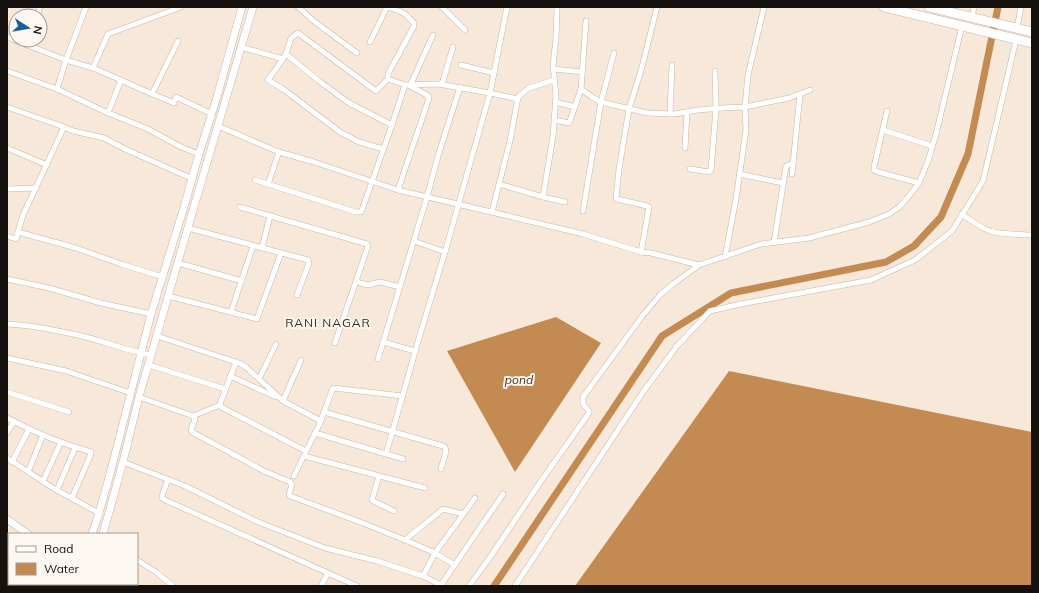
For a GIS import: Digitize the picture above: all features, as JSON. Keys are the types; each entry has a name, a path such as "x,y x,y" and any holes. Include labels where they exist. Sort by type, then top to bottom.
{"highway":[{"path":"885,7 1032,44"},
{"path":"928,7 1032,32"}],"street":[{"path":"57,90 66,60 86,7"},
{"path":"93,68 108,34 181,7"},
{"path":"92,533 142,353 151,314 193,179 199,154 218,97 242,7"},
{"path":"102,533 123,462 139,397 252,7"},
{"path":"298,7 303,9 357,53"},
{"path":"370,42 388,7 404,13 413,21 414,24 388,74 388,79 377,91 298,33 291,38 286,54 268,80 283,89 340,132 359,142 383,150"},
{"path":"442,7 465,30"},
{"path":"386,454 490,93 507,7"},
{"path":"543,197 553,136 556,102 554,69 557,7"},
{"path":"641,252 649,207 616,198 619,169 629,109 657,7"},
{"path":"725,257 746,130 744,107 748,75 764,7"},
{"path":"974,7 976,18"},
{"path":"1013,27 1021,7"},
{"path":"554,120 569,123 581,89 586,21"},
{"path":"469,586 589,413 589,411 582,404 583,397 609,360 660,295 699,265 761,244 809,238 869,222 889,214 899,207 909,196 919,183 928,162 962,26"},
{"path":"255,180 359,213 362,210 392,125 408,86 434,35"},
{"path":"515,586 643,392 677,346 710,311 871,280 914,260 952,231 983,181 1016,40"},
{"path":"152,94 178,41"},
{"path":"241,47 283,59"},
{"path":"442,84 453,47"},
{"path":"41,48 66,60 93,68 174,103 176,97 212,114"},
{"path":"583,211 601,102 614,53"},
{"path":"286,54 349,103 392,125"},
{"path":"461,65 494,73"},
{"path":"670,114 672,65"},
{"path":"554,69 582,72"},
{"path":"7,71 57,90 148,129 199,154"},
{"path":"690,169 709,172 711,170 716,108 715,71"},
{"path":"388,79 408,86 429,98 398,190"},
{"path":"108,113 121,80"},
{"path":"492,212 510,141 518,98 529,88 554,80"},
{"path":"408,86 442,84 518,99"},
{"path":"378,359 460,87"},
{"path":"581,89 592,98 601,102 647,113 670,114 716,108 744,107 789,98 810,90"},
{"path":"792,174 800,94"},
{"path":"556,102 575,107"},
{"path":"7,107 73,131 104,138 126,150 193,179"},
{"path":"887,111 874,170 919,183"},
{"path":"685,148 687,112"},
{"path":"218,126 279,152 398,190 583,234 641,252 699,265"},
{"path":"7,236 16,238 24,215 64,127"},
{"path":"883,130 932,146"},
{"path":"7,148 47,166"},
{"path":"268,184 279,152"},
{"path":"774,243 786,166 793,163"},
{"path":"739,174 783,183"},
{"path":"499,184 565,202"},
{"path":"7,188 36,188"},
{"path":"240,207 367,244 368,246 335,343"},
{"path":"962,214 976,224 990,231 1032,235"},
{"path":"262,248 270,216"},
{"path":"188,228 309,261 297,294"},
{"path":"18,232 76,248 163,277"},
{"path":"414,241 445,252"},
{"path":"231,312 253,246"},
{"path":"168,296 258,319 281,253"},
{"path":"178,263 242,281"},
{"path":"7,279 151,314"},
{"path":"356,282 368,285 380,282 400,287"},
{"path":"7,324 47,329 86,337 151,355"},
{"path":"157,336 236,362 246,367 281,400"},
{"path":"383,342 415,351"},
{"path":"259,379 276,344"},
{"path":"7,358 66,371 131,393"},
{"path":"281,400 301,360"},
{"path":"220,405 236,362"},
{"path":"149,365 225,389"},
{"path":"230,376 321,421"},
{"path":"294,476 321,421 332,389 403,396"},
{"path":"7,392 69,412"},
{"path":"139,397 193,416 220,405"},
{"path":"220,405 221,407 306,451"},
{"path":"324,412 445,447 446,451 441,469"},
{"path":"193,416 195,419 191,430 192,432 264,471 290,482 292,485 290,496 405,540 435,553 455,565"},
{"path":"7,418 29,429 92,453 72,498"},
{"path":"7,434 14,421"},
{"path":"12,462 29,429"},
{"path":"315,433 404,459"},
{"path":"28,472 44,435"},
{"path":"43,481 61,442"},
{"path":"57,490 76,448"},
{"path":"304,456 425,488"},
{"path":"7,458 57,490 99,513"},
{"path":"123,462 184,486 264,524 326,548 377,561 423,576 442,586 503,494"},
{"path":"379,476 372,500 373,502 394,511"},
{"path":"168,479 162,496 163,499 357,586"},
{"path":"423,576 435,553 475,498"},
{"path":"405,540 443,509 463,514"},
{"path":"7,519 27,533"},
{"path":"138,561 156,572 173,586"},
{"path":"321,586 328,573"}],"water":[{"name":"pond","path":"556,317 601,343 515,472 447,351"},
{"path":"729,371 1032,432 1032,586 575,586"}],"waterway":[{"path":"494,586 662,336 731,293 886,262 914,246 941,217 968,154 998,7"}],"district":[{"name":"RANI NAGAR","path":"328,322"}]}
